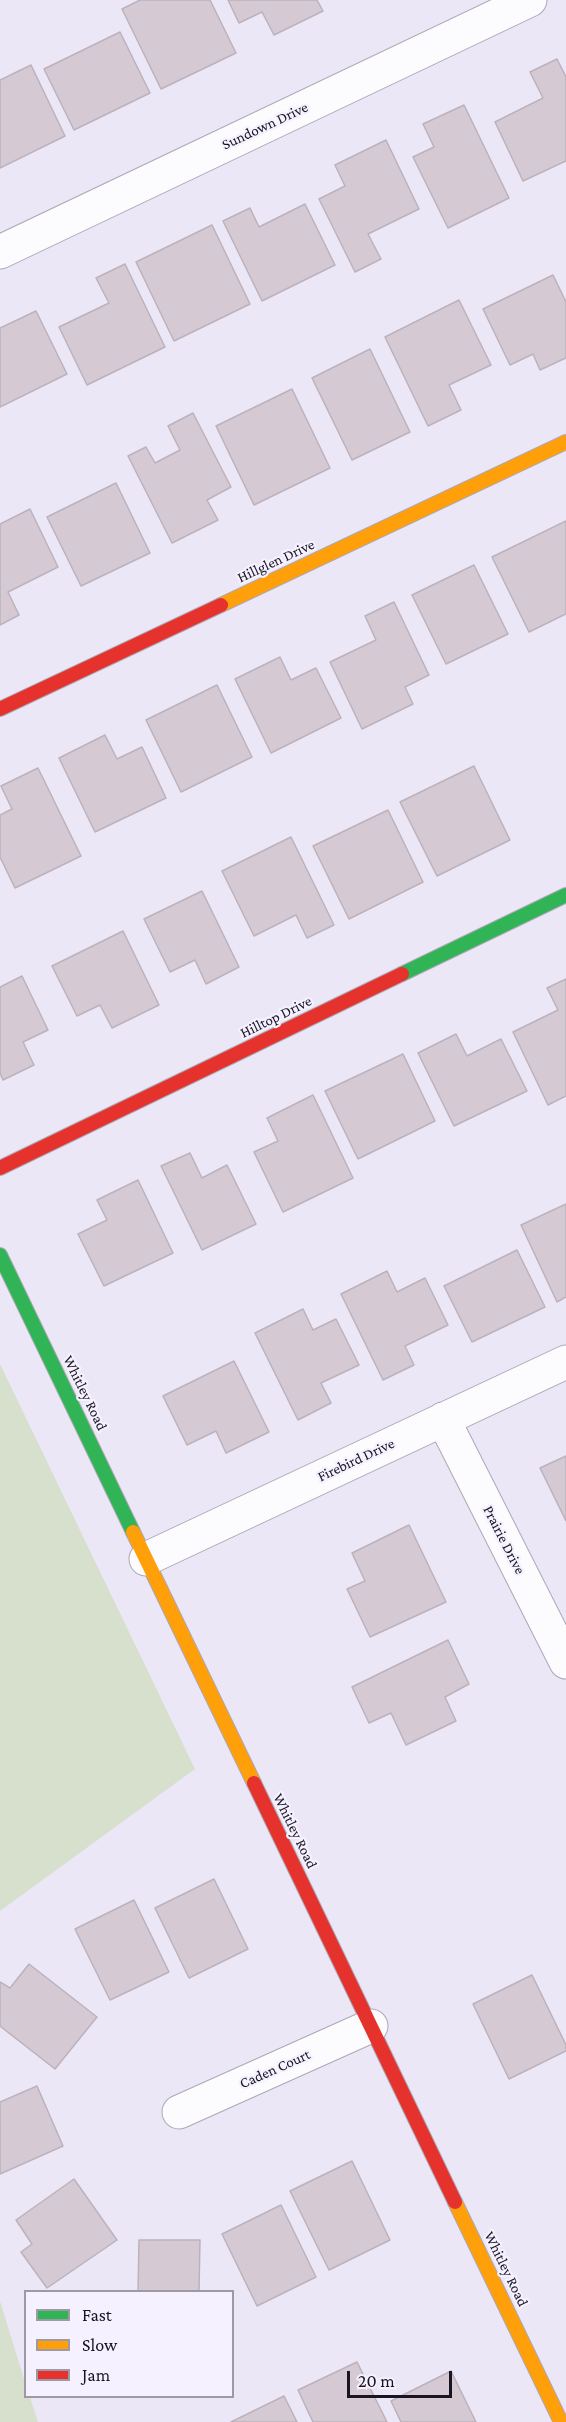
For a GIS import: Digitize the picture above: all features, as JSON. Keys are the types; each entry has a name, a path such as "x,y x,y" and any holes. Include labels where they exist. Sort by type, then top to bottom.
{"street":[{"name":"Sundown Drive","path":"0,252 530,0"},
{"name":"Hillglen Drive","path":"0,709 566,442"},
{"name":"Hilltop Drive","path":"0,1168 566,895"},
{"name":"Whitley Road","path":"0,1255 561,2422"},
{"name":"Firebird Drive","path":"146,1559 566,1362"},
{"name":"Prairie Drive","path":"443,1419 566,1662"},
{"name":"Caden Court","path":"179,2112 370,2026"}],"green space":[{"path":"0,1364 195,1769 0,1911"},
{"path":"0,2301 24,2379 24,2398 30,2398 38,2422 0,2422"}],"building":[{"path":"140,0 210,0 236,53 161,89 122,9"},
{"path":"228,0 317,0 323,11 274,35 262,12 239,23"},
{"path":"120,32 150,93 74,130 44,69"},
{"path":"557,59 566,77 566,161 523,181 495,122 543,98 530,72"},
{"path":"31,65 65,136 0,168 0,80"},
{"path":"464,105 509,198 448,228 413,157 434,147 423,124"},
{"path":"386,140 419,209 368,234 381,259 355,272 319,199 345,186 335,165"},
{"path":"305,204 335,265 262,301 223,221 250,208 259,227"},
{"path":"212,225 250,304 174,341 136,262"},
{"path":"125,264 165,347 87,385 59,327 109,303 96,278"},
{"path":"553,275 566,302 566,358 540,370 533,354 510,365 483,309"},
{"path":"459,300 491,365 449,385 461,410 428,426 385,337"},
{"path":"36,311 67,374 0,407 0,328"},
{"path":"370,349 410,432 352,460 312,378"},
{"path":"292,389 330,468 254,505 216,426"},
{"path":"193,413 231,487 207,500 218,520 172,543 128,456 146,447 155,463 180,450 168,426"},
{"path":"116,483 150,553 81,586 47,517"},
{"path":"30,509 58,567 8,592 19,615 0,625 0,524"},
{"path":"566,521 566,614 529,632 492,557"},
{"path":"474,565 508,634 446,664 412,595"},
{"path":"394,602 429,675 405,687 413,704 362,729 330,662 376,640 365,616"},
{"path":"280,657 291,680 316,668 341,718 271,753 235,679"},
{"path":"217,685 252,757 181,792 146,720"},
{"path":"105,735 117,759 142,747 166,798 95,832 59,758"},
{"path":"474,766 510,840 437,876 400,802"},
{"path":"38,768 81,856 15,888 0,857 0,815 12,809 1,786"},
{"path":"388,810 423,882 349,919 313,846"},
{"path":"291,837 334,925 307,938 296,915 254,936 222,871"},
{"path":"202,891 239,967 206,984 195,960 170,972 144,919"},
{"path":"123,931 159,1005 112,1028 100,1005 77,1016 52,966"},
{"path":"22,976 48,1030 23,1042 34,1065 3,1080 0,1073 0,987"},
{"path":"566,979 566,1096 548,1105 513,1032 558,1010 547,988"},
{"path":"456,1034 467,1056 501,1039 527,1091 454,1126 418,1053"},
{"path":"403,1054 435,1121 358,1159 325,1091"},
{"path":"313,1095 353,1178 283,1212 254,1152 278,1141 267,1118"},
{"path":"190,1153 202,1178 227,1165 256,1224 202,1250 161,1166"},
{"path":"138,1180 173,1253 104,1286 78,1234 107,1220 97,1200"},
{"path":"566,1204 566,1297 557,1302 521,1225"},
{"path":"517,1250 545,1307 472,1342 444,1286"},
{"path":"387,1271 397,1292 425,1278 448,1325 405,1346 414,1365 383,1380 341,1294"},
{"path":"303,1309 313,1330 336,1319 359,1365 321,1383 331,1403 298,1420 255,1333"},
{"path":"234,1361 269,1432 226,1453 216,1431 187,1445 163,1396"},
{"path":"566,1456 566,1521 540,1468"},
{"path":"409,1525 446,1602 370,1637 347,1589 365,1581 352,1553"},
{"path":"448,1640 469,1684 445,1697 456,1721 406,1745 391,1713 369,1723 352,1687"},
{"path":"214,1879 248,1949 189,1978 155,1908"},
{"path":"134,1900 169,1972 110,2000 75,1929"},
{"path":"29,1964 97,2017 55,2069 0,2026 0,1982 10,1988"},
{"path":"532,1975 566,2045 566,2051 509,2079 473,2004"},
{"path":"37,2086 63,2146 0,2174 0,2102"},
{"path":"352,2161 390,2240 329,2270 290,2191"},
{"path":"74,2179 117,2240 47,2288 21,2252 32,2244 16,2220"},
{"path":"281,2205 316,2277 257,2306 222,2234"},
{"path":"139,2240 200,2240 199,2290 138,2290"},
{"path":"357,2362 387,2422 313,2422 298,2390"},
{"path":"451,2371 476,2422 401,2422 391,2401"},
{"path":"284,2396 297,2422 231,2422"}],"traffic: fast":[{"path":"402,974 566,895"},
{"path":"0,1255 133,1532"}],"traffic: slow":[{"path":"221,605 566,442"},
{"path":"133,1532 254,1783"},
{"path":"455,2202 561,2422"}],"traffic: jam":[{"path":"0,709 221,605"},
{"path":"0,1168 402,974"},
{"path":"254,1783 455,2202"}]}
